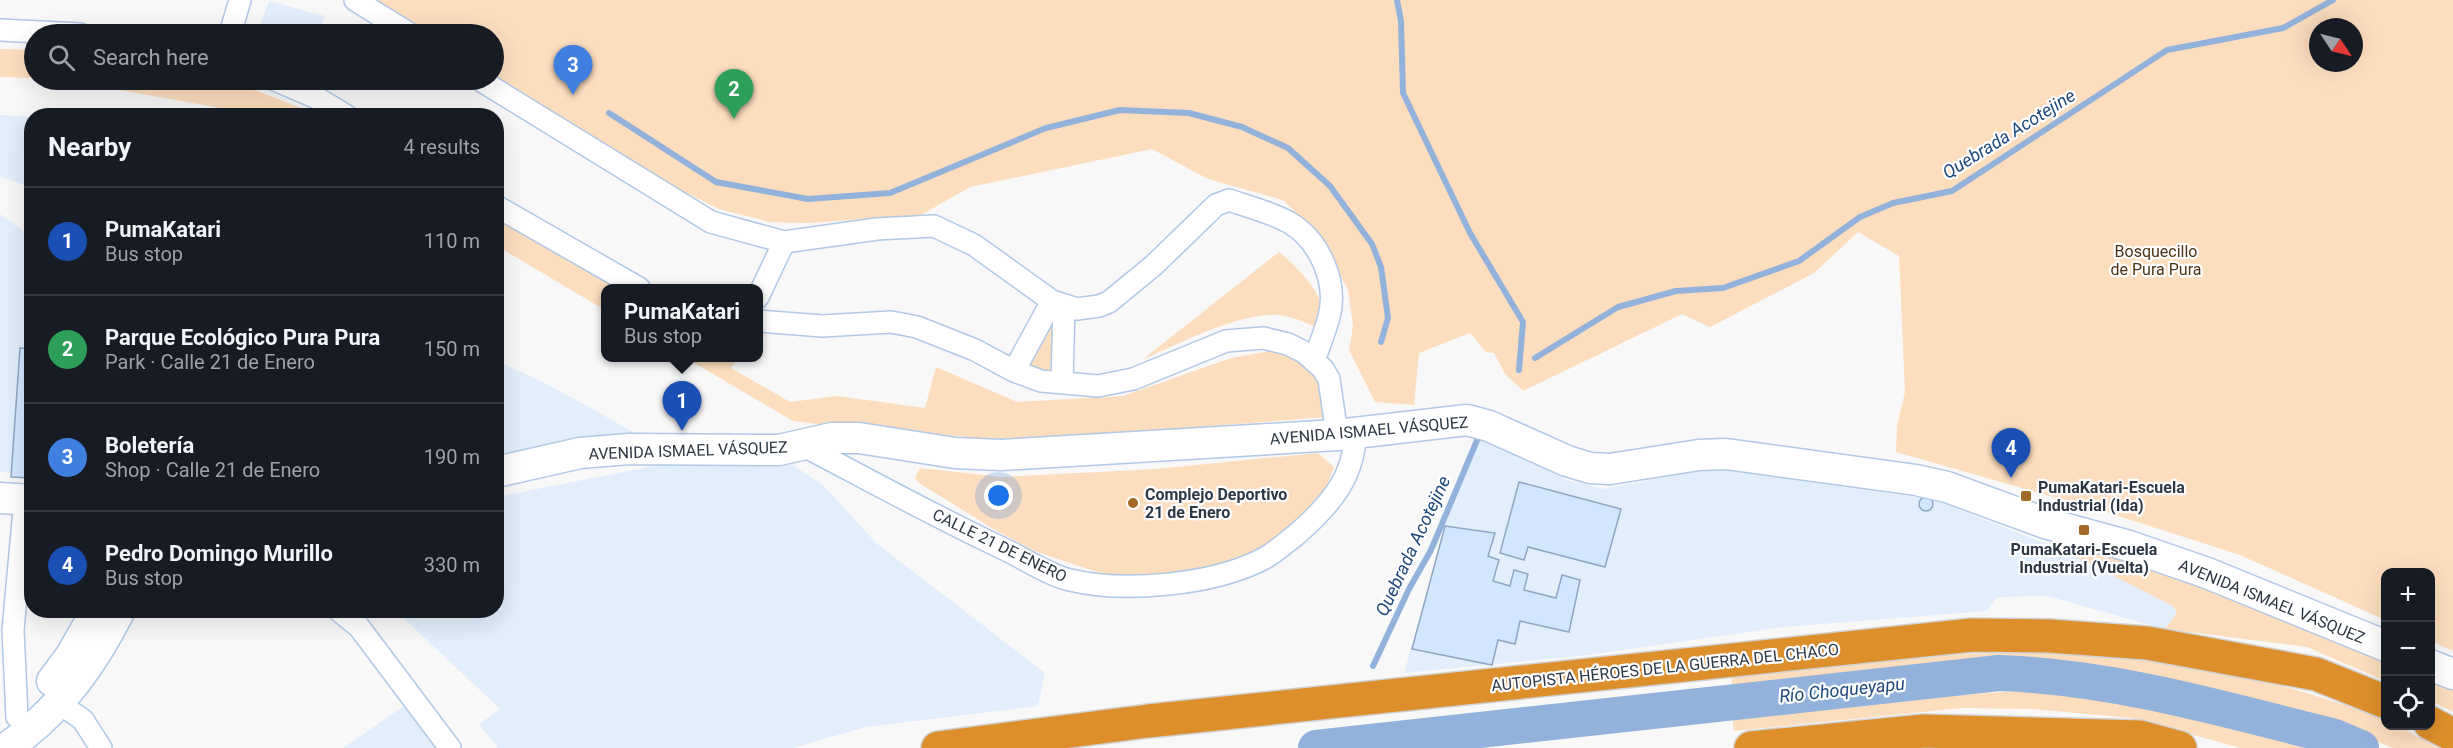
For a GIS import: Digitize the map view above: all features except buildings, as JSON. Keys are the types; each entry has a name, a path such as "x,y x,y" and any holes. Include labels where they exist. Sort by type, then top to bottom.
{"highway":[{"name":"AUTOPISTA HÉROES DE LA GUERRA DEL CHACO","path":"938,748 1148,721 1972,635 2049,636 2147,643 2316,674 2381,700"},
{"path":"2435,726 2453,735"},
{"path":"1751,748 1924,731 2140,737 2180,748"}],"main road":[{"name":"AVENIDA ISMAEL VÁSQUEZ","path":"504,470 580,453 629,449 779,450 832,438 859,438 955,453 1000,455 1346,434 1467,420 1489,426 1567,461 1590,468 1610,469 1700,455 1726,454 1916,480 1947,487 2046,523 2129,546 2207,573 2381,644"},
{"path":"9,723 42,693 70,657 92,618"},
{"path":"6,748 45,719 59,703 99,653 116,618"},
{"path":"2435,667 2453,674"}],"street":[{"path":"233,24 240,0"},
{"path":"355,0 394,24"},
{"path":"0,30 24,31"},
{"path":"298,90 334,108"},
{"path":"496,90 711,222 784,242 877,229 934,226 974,245 1058,303 1077,309 1109,302 1154,265 1216,205 1229,200 1289,223 1301,232 1318,253 1329,277 1331,293 1330,315 1314,361"},
{"path":"504,211 632,284"},
{"path":"763,288 784,242"},
{"path":"1014,371 1058,303"},
{"path":"1058,303 1062,383"},
{"name":"CALLE 21 DE ENERO","path":"763,321 822,326 891,322 917,327 975,350 1014,371 1041,381 1098,387 1133,379 1226,341 1263,338 1288,344 1323,369 1329,379 1346,434 1355,452 1348,473 1322,512 1262,560 1224,573 1144,585 1096,584 1068,580 985,540 802,445"},
{"path":"9,723 7,629 19,499"},
{"path":"348,618 359,627 450,748"},
{"path":"59,703 83,720 101,748"}],"shaded area":[{"path":"269,1 325,16 322,24 261,24"},
{"path":"0,115 24,117 24,185 0,176"},
{"path":"0,214 24,232 24,474 0,472"},
{"path":"504,364 549,385 637,434 563,440 504,453"},
{"path":"1481,437 1570,481 1604,489 1687,473 1724,470 1935,500 2064,551 2173,606 2177,613 2165,629 2047,596 1998,597 1986,611 1784,627 1588,655 1404,673 1445,526"},
{"path":"663,464 793,465 824,486 876,543 1045,673 1038,706 866,727 793,748 498,748 479,724 500,709 403,618 504,618 504,496"},
{"path":"407,704 438,748 343,748"}],"green space":[{"name":"Bosquecillo de Pura Pura","path":"376,0 2453,0 2453,651 2435,643 2435,568 2381,568 2381,618 2240,555 2109,513 1896,452 1897,426 1905,392 1899,256 1858,232 1814,273 1710,327 1682,314 1523,391 1505,374 1494,353 1486,352 1470,333 1419,353 1414,405 1375,402 1349,350 1353,326 1348,289 1310,227 1283,200 1208,179 1152,149 970,187 921,215 808,223 770,222 719,209 675,187 504,82 504,24 413,24"},
{"path":"0,49 24,50 24,78 0,77"},
{"path":"119,90 255,90 301,108 215,107"},
{"path":"504,221 615,284 601,284 601,308 504,250"},
{"path":"1279,252 1312,286 1322,308 1323,330 1291,317 1263,315 1209,330 1142,360"},
{"path":"1054,314 1054,373 1025,367"},
{"path":"1282,349 1302,363 1315,376 1322,393 1327,417 1012,442 793,421 693,362 735,362 731,368 790,402 837,396 925,408 936,367 1017,402 1123,396 1231,358"},
{"name":"Complejo Deportivo 21 de Enero","path":"1318,453 1334,467 1327,486 1306,516 1277,540 1216,570 1140,578 1097,572 1037,552 995,530 919,483 915,478 920,468 1002,477 1156,469"},
{"path":"2067,542 2200,585 2381,659 2381,679 2307,647 2165,629 2177,613 2173,606 2064,551"},
{"path":"2046,652 2103,654 2169,661 2232,673 2294,689 2381,718 2381,730 2406,730 2438,748 2393,748 2297,709 2141,675 2044,662 1731,698 1732,675 1959,654"},
{"path":"2435,682 2453,690 2453,712 2435,703"},
{"path":"2035,690 2135,700 2316,748 2241,748 2131,718 2032,709 1962,708 1734,731 1732,716 1931,697"}],"waterway":[{"path":"1397,0 1401,21 1403,93 1470,233 1523,322 1519,370"},
{"name":"Quebrada Acotejine","path":"1535,358 1618,307 1676,291 1723,288 1799,261 1860,217 1893,203 1952,191 2167,50 2283,28 2333,0"},
{"path":"609,113 716,182 808,199 890,193 1046,128 1120,110 1189,113 1242,127 1288,148 1330,186 1372,244 1381,267 1388,318 1381,342"},
{"name":"Quebrada Acotejine","path":"1373,666 1409,589 1431,550 1478,438"},
{"name":"Río Choqueyapu","path":"1316,748 1999,673 2084,681 2168,696 2335,737 2361,748"}],"place":[{"name":"Boletería","path":"573,95"},
{"name":"Parque Ecológico Pura Pura","path":"734,119"},
{"name":"PumaKatari","path":"682,431"},
{"name":"Pedro Domingo Murillo","path":"2011,478"},
{"name":"PumaKatari-Escuela Industrial (Ida)","path":"2026,496"},
{"name":"Complejo Deportivo 21 de Enero","path":"1133,503"},
{"name":"PumaKatari-Escuela Industrial (Vuelta)","path":"2084,530"}]}
